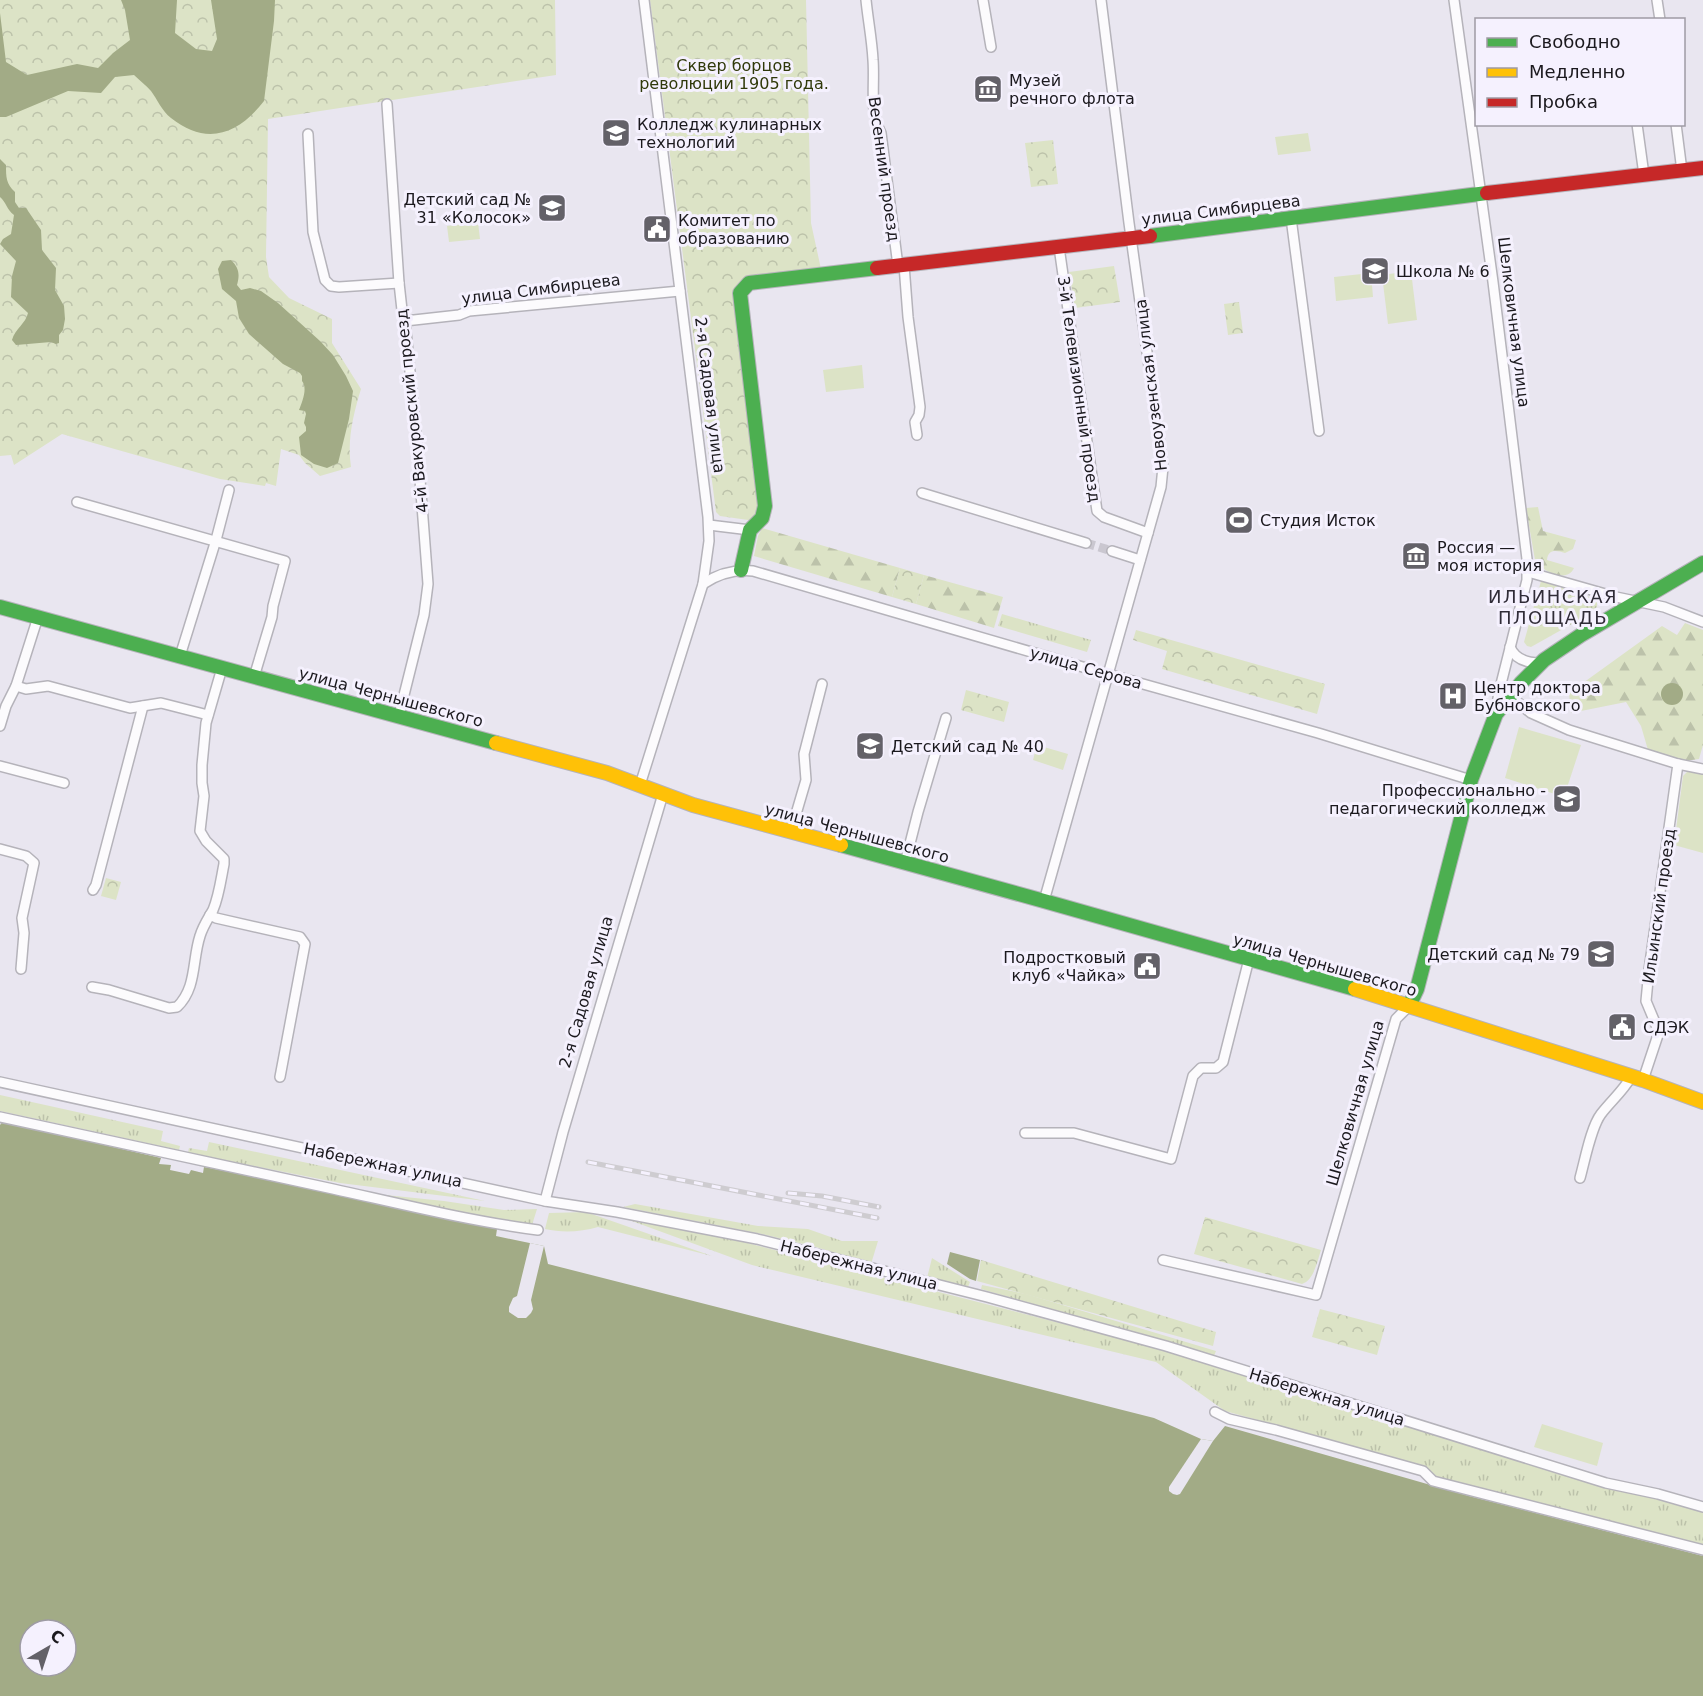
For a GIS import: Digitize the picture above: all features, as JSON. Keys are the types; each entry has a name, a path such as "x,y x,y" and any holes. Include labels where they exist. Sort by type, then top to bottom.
{"street":[{"name":"2-я Садовая улица","path":"640,785 703,584 710,541 644,0"},
{"name":"Весенний проезд","path":"866,0 873,62 876,125 881,134 920,407 915,422 917,435"},
{"path":"983,0 991,47"},
{"name":"Новоузенская улица","path":"1044,901 1161,487 1163,467 1101,0"},
{"name":"Шелковичная улица","path":"1163,1260 1316,1295 1396,1019 1409,1006 1417,989 1471,780 1496,714 1499,692 1528,572 1493,282 1454,0"},
{"path":"1657,0 1660,18"},
{"name":"4-й Вакуровский проезд","path":"387,104 399,283 405,321 428,584 424,615 399,715"},
{"path":"1638,126 1644,175"},
{"path":"1676,126 1682,171"},
{"path":"308,134 313,232 325,280 331,286 339,287 399,283"},
{"name":"улица Симбирцева","path":"750,530 762,518 765,506 740,293 749,284 1703,168"},
{"path":"1291,218 1319,431"},
{"name":"3-й Телевизионный проезд","path":"1059,247 1097,512 1104,517 1148,533"},
{"name":"улица Симбирцева","path":"405,321 459,315 469,311 680,291"},
{"path":"180,656 229,490"},
{"path":"922,493 1086,543"},
{"path":"78,502 285,561 272,617 254,677"},
{"path":"709,525 750,530 741,570"},
{"path":"1112,551 1140,560"},
{"path":"1496,714 1540,663 1581,635 1703,563"},
{"name":"улица Серова","path":"703,584 713,577 741,570 753,571 1307,730 1471,780"},
{"path":"1528,572 1616,597 1664,607 1703,622"},
{"name":"улица Чернышевского","path":"0,607 607,773 693,805 1386,998 1637,1078 1703,1102"},
{"path":"0,726 10,691 38,617"},
{"path":"1510,647 1519,658 1532,663 1540,663"},
{"path":"92,987 169,1008 177,1007 187,994 193,977 199,938 205,921 214,908 224,864 224,859 206,841 200,831 204,796 202,765 206,723 222,668"},
{"path":"791,831 806,780 804,754 822,684"},
{"path":"10,691 48,686 130,708 161,703 208,715"},
{"path":"1510,696 1531,712 1569,730 1678,764 1703,769"},
{"path":"93,890 143,706"},
{"path":"905,863 946,717"},
{"name":"Ильинский проезд","path":"1580,1178 1600,1115 1625,1087 1637,1078 1659,1032 1646,1001 1678,764"},
{"path":"0,766 64,783"},
{"name":"2-я Садовая улица","path":"545,1201 563,1132 663,794"},
{"path":"0,849 26,856 34,862 22,918 24,933 21,969"},
{"path":"210,915 300,937 305,944 280,1077"},
{"path":"1026,1133 1074,1133 1171,1159 1193,1076 1201,1068 1216,1068 1223,1062 1249,959"},
{"name":"Набережная улица","path":"0,1082 545,1201 617,1212 757,1239 987,1297 1166,1346 1606,1483 1658,1494 1703,1507"},
{"path":"0,1117 403,1205 501,1225 538,1230"},
{"path":"1215,1412 1229,1419 1423,1472 1433,1481 1703,1550"}],"green space":[{"path":"0,0 555,0 556,75 268,119 266,257 269,277 289,298 332,319 332,343 361,389 352,428 351,467 320,476 299,455 281,449 276,486 266,483 265,486 220,479 62,434 14,465 11,455 0,456"},
{"name":"Сквер борцов революции 1905 года.","path":"650,0 806,0 811,223 821,269 747,279 739,283 734,292 760,507 755,521 720,516 716,512"},
{"path":"1308,133 1311,151 1278,155 1275,137"},
{"path":"1053,140 1058,184 1031,187 1025,143"},
{"path":"478,222 480,239 449,242 447,226"},
{"path":"1114,266 1120,302 1075,308 1069,272"},
{"path":"1411,271 1417,320 1388,324 1382,275"},
{"path":"1371,273 1373,297 1336,301 1334,277"},
{"path":"1239,302 1243,333 1228,335 1224,304"},
{"path":"862,365 864,388 826,392 823,370"},
{"path":"1538,507 1543,531 1576,540 1573,549 1565,553 1553,551 1547,560 1574,568 1571,573 1560,575 1548,572 1535,560 1526,508"},
{"path":"762,528 900,568 892,597 754,556"},
{"path":"900,568 924,575 916,604 892,597"},
{"path":"924,575 1003,597 994,628 916,604"},
{"path":"1541,581 1593,598 1597,601 1597,606 1595,611 1531,647 1524,642"},
{"path":"1002,614 1091,640 1087,652 998,626"},
{"path":"1685,623 1703,630 1703,745 1699,759 1685,761 1648,750 1641,726 1626,702 1571,713 1569,693 1662,626 1677,635"},
{"path":"1136,630 1325,684 1317,714 1162,669 1167,651 1133,640"},
{"path":"966,690 1009,702 1004,722 961,710"},
{"path":"1519,727 1581,745 1564,797 1505,778"},
{"path":"1037,745 1068,754 1063,770 1033,760"},
{"path":"1689,770 1703,774 1703,853 1674,845 1683,776"},
{"path":"106,878 121,882 116,900 101,896"},
{"path":"0,1095 163,1131 161,1141 180,1146 179,1150 0,1111"},
{"path":"209,1142 485,1201 340,1183 188,1153 189,1148 207,1151"},
{"path":"366,1193 504,1210 537,1209 532,1225 501,1222"},
{"path":"635,1204 758,1226 808,1229 842,1241 878,1241 871,1264 762,1234 623,1207"},
{"path":"586,1212 712,1256 598,1227 572,1231 545,1229 549,1213"},
{"path":"610,1213 740,1241 1165,1350 1599,1485 1658,1497 1703,1511 1703,1547 1435,1477 1424,1466 1225,1411 1156,1362 752,1265"},
{"path":"1205,1217 1321,1250 1312,1275 1302,1284 1194,1254"},
{"path":"932,1258 970,1282 968,1287 927,1278"},
{"path":"981,1260 1216,1332 1213,1346 977,1281"},
{"path":"982,1285 1026,1294 1216,1351 1214,1356 981,1289"},
{"path":"1320,1309 1385,1326 1377,1355 1312,1337"},
{"path":"1542,1424 1603,1443 1597,1466 1534,1447"}],"shaded area":[{"path":"121,0 177,0 175,33 196,49 212,51 217,39 211,0 275,0 264,101 254,113 232,129 221,133 197,132 171,118 151,91 134,75 115,77 101,93 68,91 6,117 0,117 0,13 6,62 27,75 77,64 98,68 130,40"},
{"path":"0,159 6,165 7,180 15,192 15,202 19,208 26,208 41,230 42,250 56,268 55,290 64,306 65,319 63,330 59,335 59,343 56,344 51,342 16,345 12,340 28,313 11,297 12,276 16,261 0,244 11,234 14,215 0,197"},
{"path":"231,260 239,274 237,285 241,290 250,288 261,291 278,303 320,341 333,355 346,376 353,391 338,463 327,468 314,464 301,455 299,437 306,431 305,411 299,410 304,391 302,376 283,364 249,334 239,318 236,301 222,289 218,269 222,261"},
{"path":"1672,683 1680,686 1683,694 1680,702 1672,705 1664,702 1661,694 1664,686"},
{"path":"3,1121 161,1158 159,1164 171,1165 170,1170 189,1174 191,1170 203,1173 204,1167 497,1229 496,1236 544,1246 548,1264 1154,1418 1201,1439 1213,1441 1225,1426 1469,1496 1703,1556 1703,1696 0,1696 0,1125"},
{"path":"950,1252 980,1260 976,1281 947,1264"}],"pier":[{"path":"530,1243 544,1246 531,1300 533,1309 526,1318 518,1318 509,1312 509,1307 513,1298 517,1296"},
{"path":"1201,1439 1213,1441 1180,1494 1173,1494 1169,1491 1169,1487"}],"tunnel":[{"path":"1086,543 1112,551"}],"railway":[{"path":"588,1162 877,1218"},
{"path":"788,1193 822,1196 879,1207"}],"traffic: fast":[{"path":"1150,236 1487,193"},
{"path":"741,570 750,530 762,518 765,506 740,293 749,283 877,268"},
{"path":"1409,1006 1417,989 1471,780 1496,714 1521,683 1544,660 1581,635 1703,563"},
{"path":"0,607 496,743"},
{"path":"841,845 1355,989"}],"traffic: slow":[{"path":"496,743 607,773 693,805 841,845"},
{"path":"1355,989 1643,1080 1703,1102"}],"traffic: jam":[{"path":"1487,193 1703,168"},
{"path":"877,268 1150,236"}],"place":[{"name":"Музей речного флота","path":"988,89"},
{"name":"Колледж кулинарных технологий","path":"616,133"},
{"name":"Детский сад № 31 «Колосок»","path":"552,208"},
{"name":"Комитет по образованию","path":"657,229"},
{"name":"Школа № 6","path":"1375,271"},
{"name":"Студия Исток","path":"1239,520"},
{"name":"Россия — моя история","path":"1416,556"},
{"name":"Центр доктора Бубновского","path":"1453,696"},
{"name":"Детский сад № 40","path":"870,746"},
{"name":"Профессионально - педагогический колледж","path":"1567,799"},
{"name":"Детский сад № 79","path":"1601,954"},
{"name":"Подростковый клуб «Чайка»","path":"1147,966"},
{"name":"СДЭК","path":"1622,1027"}],"district":[{"name":"ИЛЬИНСКАЯ ПЛОЩАДЬ","path":"1553,606"}]}
